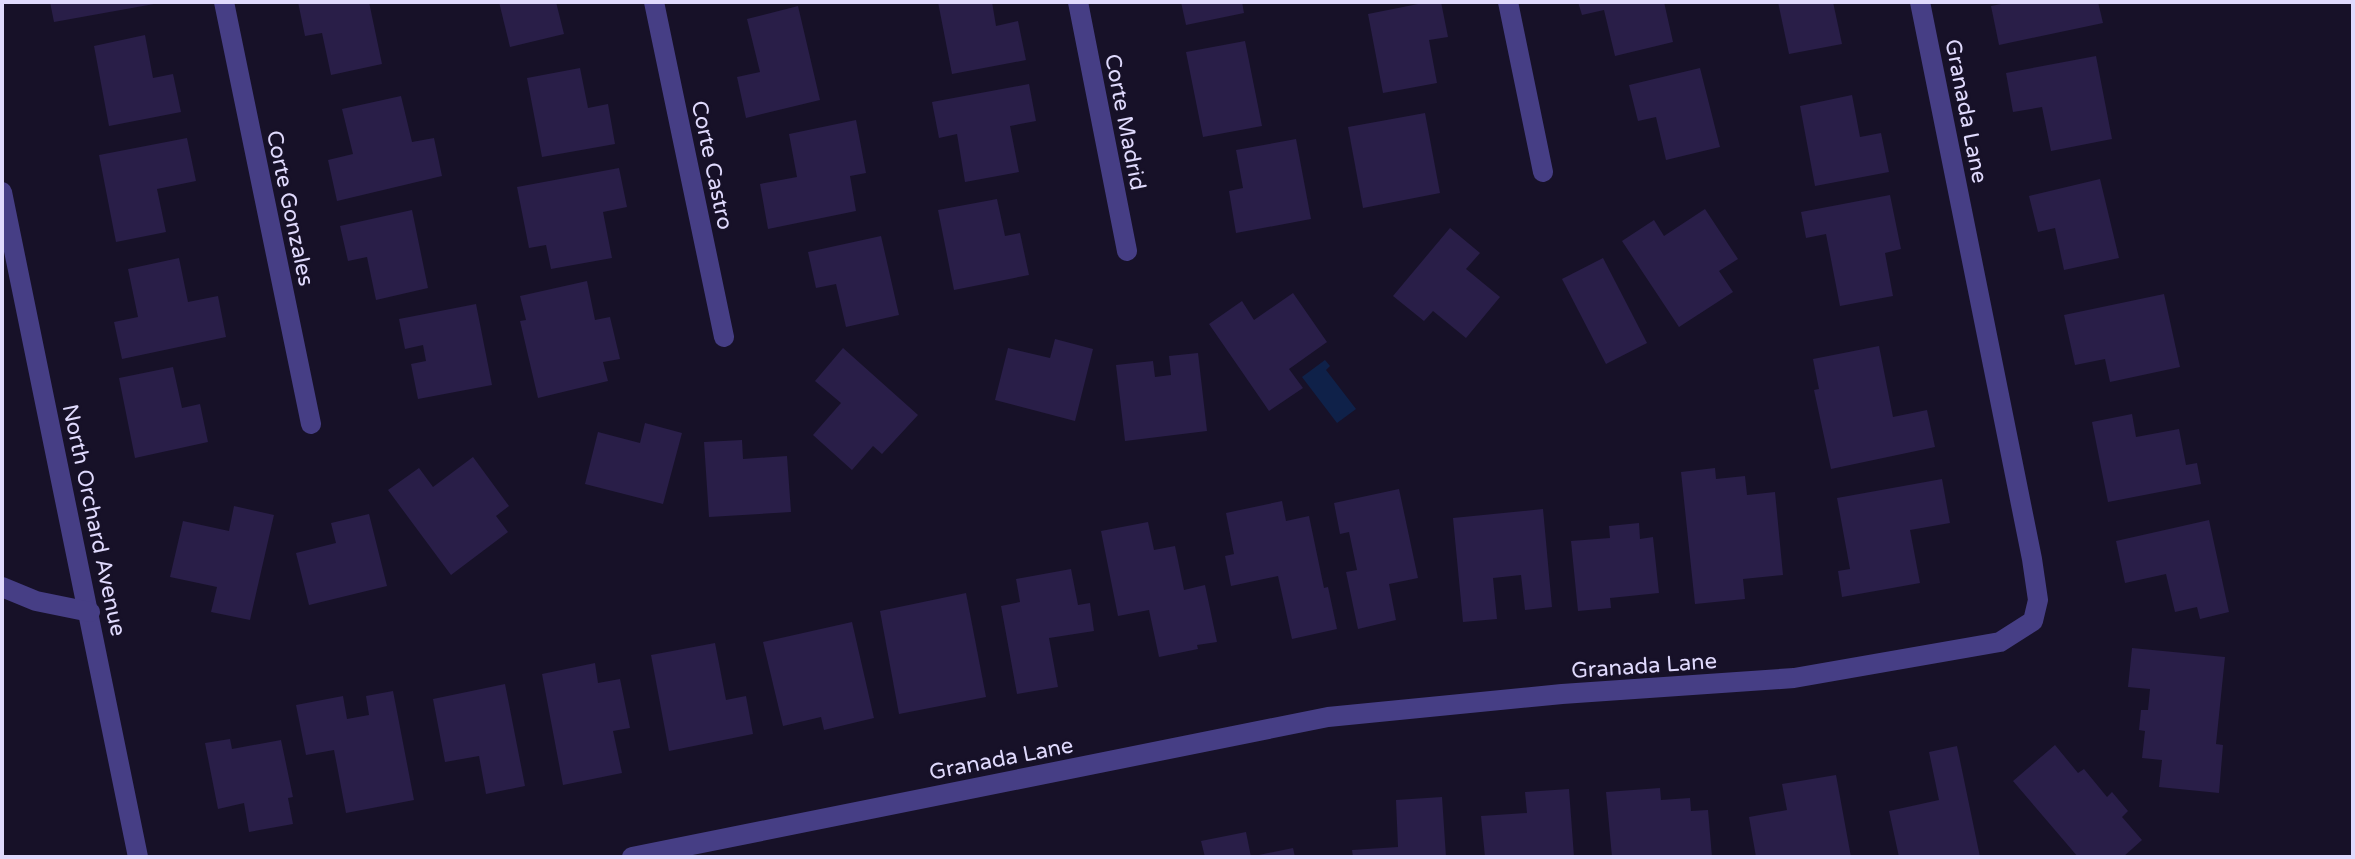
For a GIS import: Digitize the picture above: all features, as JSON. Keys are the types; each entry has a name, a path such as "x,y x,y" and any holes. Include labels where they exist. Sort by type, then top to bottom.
{"street":[{"name":"Corte Gonzales","path":"224,2 311,424"},
{"name":"Corte Castro","path":"654,2 724,337"},
{"name":"Corte Madrid","path":"1078,2 1127,251"},
{"path":"1508,2 1543,172"},
{"name":"Granada Lane","path":"632,857 1328,717 1562,694 1794,678 2000,642 2033,621 2038,600 2032,559 1920,2"},
{"name":"North Orchard Avenue","path":"3,201 138,857"},
{"path":"2,587 36,601 90,612"}],"water":[{"path":"1325,360 1330,366 1326,370 1356,409 1337,423 1302,377"}],"building":[{"path":"50,2 154,2 154,4 54,22"},
{"path":"298,2 369,2 382,64 331,75 322,33 305,36"},
{"path":"499,2 556,2 564,34 510,47"},
{"path":"938,2 992,2 996,26 1018,21 1026,60 952,74"},
{"path":"1181,2 1242,2 1244,13 1186,25"},
{"path":"1441,2 1448,37 1429,40 1437,83 1383,93 1368,14"},
{"path":"1578,2 1664,2 1673,42 1615,56 1604,10 1582,15"},
{"path":"1778,2 1833,2 1842,44 1789,54"},
{"path":"2011,2 2098,2 2103,23 1999,45 1991,6"},
{"path":"798,6 820,100 746,118 737,77 760,72 747,19"},
{"path":"145,35 153,78 173,74 181,112 109,126 94,46"},
{"path":"1245,41 1262,126 1203,137 1186,52"},
{"path":"2096,56 2112,139 2051,151 2042,107 2013,112 2006,73"},
{"path":"580,68 588,108 608,104 615,144 542,157 527,78"},
{"path":"1700,68 1720,147 1666,160 1656,117 1638,121 1629,85"},
{"path":"1029,84 1036,121 1010,126 1019,172 965,182 957,134 939,138 932,102"},
{"path":"1852,95 1860,137 1881,133 1889,172 1815,186 1800,106"},
{"path":"401,96 412,142 434,138 442,176 337,201 328,160 353,154 342,109"},
{"path":"1425,113 1440,193 1363,208 1348,127"},
{"path":"856,120 866,173 850,176 856,211 768,229 760,184 797,177 789,134"},
{"path":"187,138 196,181 157,189 166,232 116,242 99,155"},
{"path":"1296,139 1311,219 1236,233 1229,191 1243,188 1236,150"},
{"path":"619,168 627,207 603,212 612,258 551,269 546,245 529,248 517,187"},
{"path":"2100,179 2119,258 2064,270 2055,228 2038,232 2029,196"},
{"path":"1890,195 1901,249 1885,253 1893,296 1840,306 1826,234 1806,238 1801,212"},
{"path":"997,199 1005,236 1020,233 1029,275 954,290 938,210"},
{"path":"1705,209 1738,259 1719,271 1733,292 1679,327 1622,241 1654,220 1664,236"},
{"path":"412,210 428,288 376,300 367,257 348,261 340,226"},
{"path":"1450,228 1480,253 1466,269 1500,297 1466,338 1433,311 1424,321 1393,296"},
{"path":"881,236 899,315 846,327 836,284 816,288 808,252"},
{"path":"179,258 188,302 218,296 226,337 122,359 114,322 138,317 128,269"},
{"path":"1603,258 1647,343 1606,364 1562,279"},
{"path":"587,281 595,320 610,317 620,359 603,362 608,381 538,398 520,321 526,320 520,296"},
{"path":"1293,293 1327,342 1289,369 1303,388 1269,411 1209,324 1242,301 1254,320"},
{"path":"2164,294 2180,367 2110,382 2105,359 2075,365 2064,315"},
{"path":"476,304 492,385 418,399 411,364 426,361 423,345 405,349 399,319"},
{"path":"1055,339 1093,349 1075,421 995,400 1008,348 1050,358"},
{"path":"1879,346 1893,417 1927,410 1935,447 1831,469 1814,390 1819,389 1813,359"},
{"path":"843,348 918,415 882,454 873,446 852,470 813,435 841,403 815,381"},
{"path":"1198,353 1207,431 1125,441 1116,365 1153,361 1155,377 1171,375 1169,356"},
{"path":"173,367 182,408 200,404 208,442 135,458 119,378"},
{"path":"2132,414 2136,437 2179,429 2186,465 2197,463 2201,484 2108,502 2092,422"},
{"path":"645,423 682,433 663,504 585,484 598,432 640,443"},
{"path":"742,440 743,459 787,456 791,512 709,517 704,442"},
{"path":"473,457 509,506 496,516 508,532 451,575 388,490 419,468 433,487"},
{"path":"1715,468 1716,479 1745,476 1747,495 1775,492 1783,575 1743,579 1745,599 1695,604 1681,472"},
{"path":"1942,479 1950,523 1910,530 1920,583 1842,597 1838,571 1850,569 1837,498"},
{"path":"1399,489 1418,578 1389,584 1396,620 1358,629 1346,572 1357,570 1349,532 1340,534 1334,503"},
{"path":"1282,501 1286,521 1309,516 1324,588 1328,587 1337,629 1292,639 1278,576 1231,586 1225,556 1234,554 1226,513"},
{"path":"234,506 274,515 250,620 211,612 217,587 170,577 183,521 229,531"},
{"path":"1543,509 1552,607 1525,610 1521,575 1493,578 1497,619 1463,622 1453,518"},
{"path":"369,514 387,586 309,605 296,553 336,543 331,523"},
{"path":"2209,520 2229,612 2200,619 2197,607 2175,612 2166,574 2125,583 2116,541"},
{"path":"1148,522 1154,550 1175,546 1184,590 1205,585 1217,642 1159,657 1149,610 1118,616 1101,531"},
{"path":"1639,523 1640,539 1653,537 1659,593 1610,598 1611,608 1578,611 1571,541 1610,538 1609,526"},
{"path":"1071,569 1078,605 1090,603 1094,631 1049,638 1058,687 1017,694 1001,606 1020,602 1016,579"},
{"path":"966,593 986,697 899,714 880,611"},
{"path":"852,622 874,718 824,730 821,717 783,726 763,642"},
{"path":"715,643 726,700 746,696 753,734 669,751 651,655"},
{"path":"2132,648 2225,657 2216,744 2223,745 2219,793 2159,787 2162,760 2142,758 2145,731 2139,730 2141,710 2148,710 2150,689 2128,687"},
{"path":"595,663 598,683 620,679 630,728 613,731 622,773 563,785 542,674"},
{"path":"505,684 525,786 486,794 479,756 445,762 433,699"},
{"path":"393,691 414,800 346,813 334,750 306,755 296,705 343,696 347,719 369,715 366,696"},
{"path":"230,739 232,749 281,740 293,797 288,798 293,824 249,832 244,803 218,809 205,743"},
{"path":"2055,745 2078,773 2084,769 2107,797 2112,792 2128,811 2122,817 2142,840 2123,857 2078,857 2013,781"},
{"path":"1957,746 1980,857 1899,857 1889,811 1939,800 1929,752"},
{"path":"1836,775 1851,857 1756,857 1749,817 1787,810 1782,784"},
{"path":"1660,788 1661,800 1690,798 1691,811 1708,810 1712,857 1612,857 1606,792"},
{"path":"1569,789 1574,857 1485,857 1481,816 1527,813 1525,792"},
{"path":"1442,797 1446,857 1353,857 1352,850 1398,847 1396,800"},
{"path":"1246,832 1251,857 1205,857 1201,841"},
{"path":"1293,848 1295,857 1254,857 1254,856"}]}
